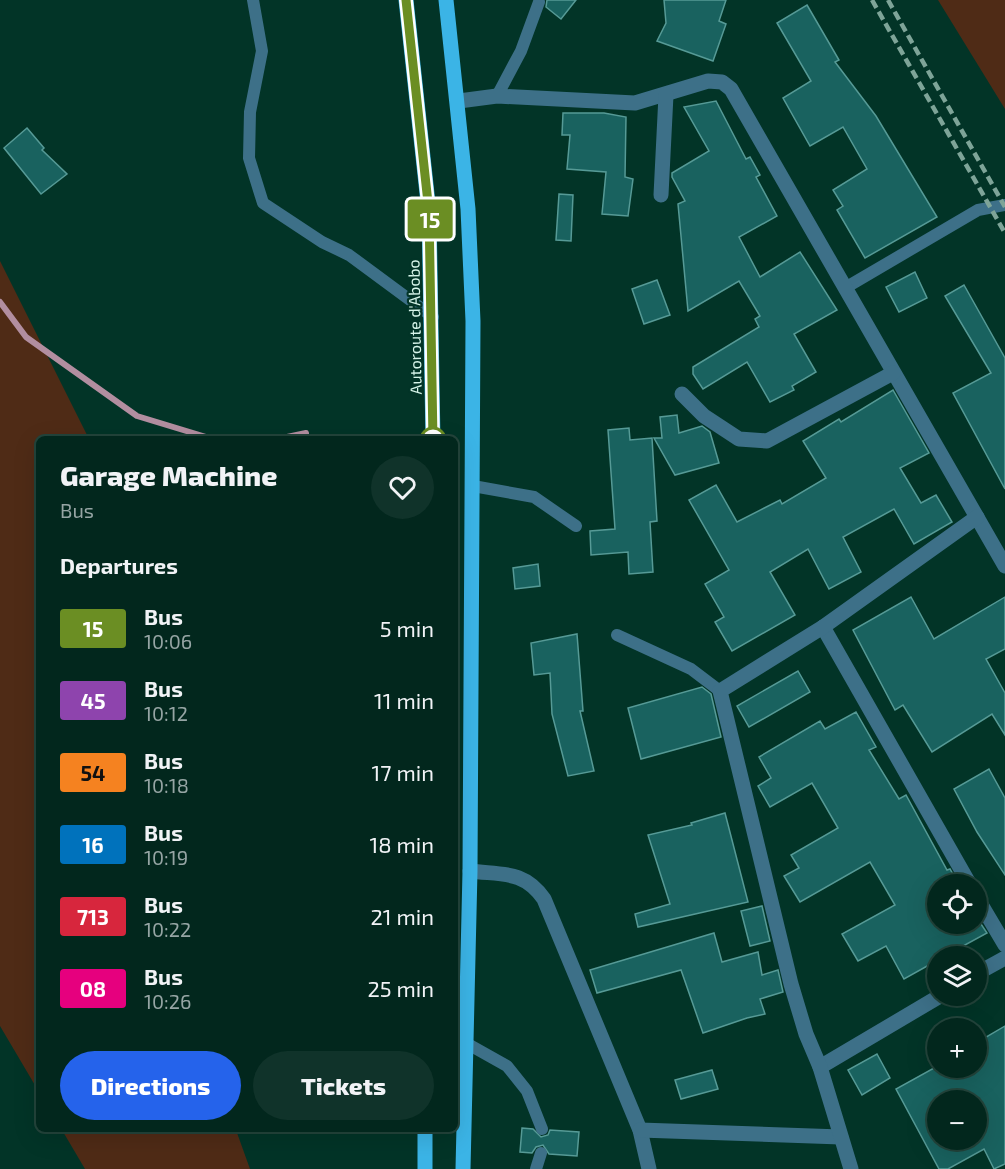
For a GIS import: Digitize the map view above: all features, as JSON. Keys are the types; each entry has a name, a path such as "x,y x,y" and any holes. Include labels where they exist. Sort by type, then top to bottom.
{"main road":[{"name":"Autoroute d'Abobo","path":"406,0 429,212 433,317 433,436"},
{"path":"446,0 459,101 468,209 473,321 470,871 463,1169"},
{"path":"424,1169 425,1132"}],"street":[{"path":"459,101 497,96 635,103 708,81 722,82 731,89 1005,566"},
{"path":"661,195 666,95"},
{"path":"682,394 704,416 739,439 766,441 893,373"},
{"path":"851,1169 820,1067 806,1034 791,984 720,691 823,627 977,518"},
{"path":"823,627 964,874"},
{"path":"470,871 519,876 534,884 544,899 640,1130 649,1169"},
{"path":"987,915 1005,945"},
{"path":"987,968 1005,957"},
{"path":"820,1067 927,1004"},
{"path":"640,1130 841,1137"}],"lane":[{"path":"253,0 262,51 250,112 249,158 263,203 322,242 349,255 433,317"},
{"path":"497,96 521,51 539,2"},
{"path":"845,288 978,210 1005,205"},
{"path":"473,486 534,497 576,526"},
{"path":"617,634 691,669 720,691"},
{"path":"466,1043 507,1066 527,1091 542,1129"},
{"path":"536,1169 542,1153"}],"shaded area":[{"path":"938,0 1005,0 1005,109"},
{"path":"0,261 88,436 36,436 36,1087 0,1026"},
{"path":"63,1132 237,1132 250,1169 85,1169"}],"building":[{"path":"547,0 576,0 561,19 546,7"},
{"path":"664,0 726,0 719,21 726,24 713,61 657,41 666,23"},
{"path":"807,5 839,60 835,62 876,116 937,217 865,258 837,210 843,206 833,190 867,169 843,127 810,146 783,98 811,81 777,23"},
{"path":"716,101 746,159 750,157 760,175 756,177 777,216 739,237 760,277 800,252 837,310 794,334 816,372 792,386 794,390 770,402 747,362 703,389 693,374 693,367 759,327 755,319 760,316 739,281 688,311 678,204 685,201 672,173 709,151 684,107"},
{"path":"563,113 604,113 626,117 625,177 633,179 628,216 602,214 606,172 567,169 570,135 562,135"},
{"path":"27,128 44,148 42,150 67,174 41,194 4,148"},
{"path":"559,194 573,195 571,241 556,240"},
{"path":"915,272 927,298 899,312 886,287"},
{"path":"657,280 670,315 644,324 632,289"},
{"path":"964,285 1005,358 1005,489 953,393 991,373 945,296"},
{"path":"893,390 929,453 900,468 921,503 936,495 952,522 914,544 894,509 843,537 861,572 829,589 808,549 770,572 795,615 732,651 715,622 724,617 705,584 729,570 689,500 716,485 737,522 780,500 782,504 826,478 803,441 839,419 841,422"},
{"path":"677,415 679,433 702,426 710,432 719,463 675,475 654,438 662,438 660,417"},
{"path":"629,428 630,440 652,438 657,521 650,522 653,572 629,574 628,552 591,555 590,531 615,529 608,430"},
{"path":"538,564 540,586 515,589 513,568"},
{"path":"911,597 934,639 1005,597 1005,649 986,659 1005,693 1005,735 992,714 932,752 903,705 895,710 853,630"},
{"path":"577,634 583,711 580,711 594,771 568,776 552,714 550,673 534,675 531,643"},
{"path":"798,671 810,692 749,727 737,706"},
{"path":"702,687 711,694 721,737 641,759 628,708"},
{"path":"856,712 876,747 869,750 899,799 906,795 947,870 950,869 953,874 927,874 927,934 985,934 963,946 927,946 927,966 904,979 886,946 858,961 842,934 895,905 870,862 800,902 784,876 799,868 791,855 838,828 812,783 770,807 758,786 771,778 759,757 820,721 825,729"},
{"path":"989,769 1005,798 1005,875 977,832 954,789"},
{"path":"725,813 748,902 638,927 635,914 670,904 648,835 692,825 691,823"},
{"path":"762,906 770,941 750,946 741,911"},
{"path":"714,933 722,962 758,952 762,975 778,970 783,992 760,999 765,1014 703,1033 681,970 597,993 590,970"},
{"path":"1005,1026 1005,1164 994,1169 984,1150 987,1150 987,1090 927,1090 927,1147 896,1089 927,1072 927,1078 987,1078 987,1037"},
{"path":"877,1054 890,1078 862,1095 848,1070"},
{"path":"712,1070 718,1089 681,1099 675,1080"},
{"path":"522,1128 533,1129 541,1137 548,1135 550,1130 579,1132 577,1156 549,1154 543,1145 536,1147 532,1153 520,1152"},
{"path":"929,1150 982,1150 948,1169 939,1169"}],"waterway":[{"path":"0,302 26,337 137,416 203,436"},
{"path":"292,436 306,433"}],"railway":[{"path":"872,0 1005,233"},
{"path":"888,0 1005,207"}],"bus line":[{"name":"15","path":"406,0 420,104 429,212 433,317 433,436"}]}
